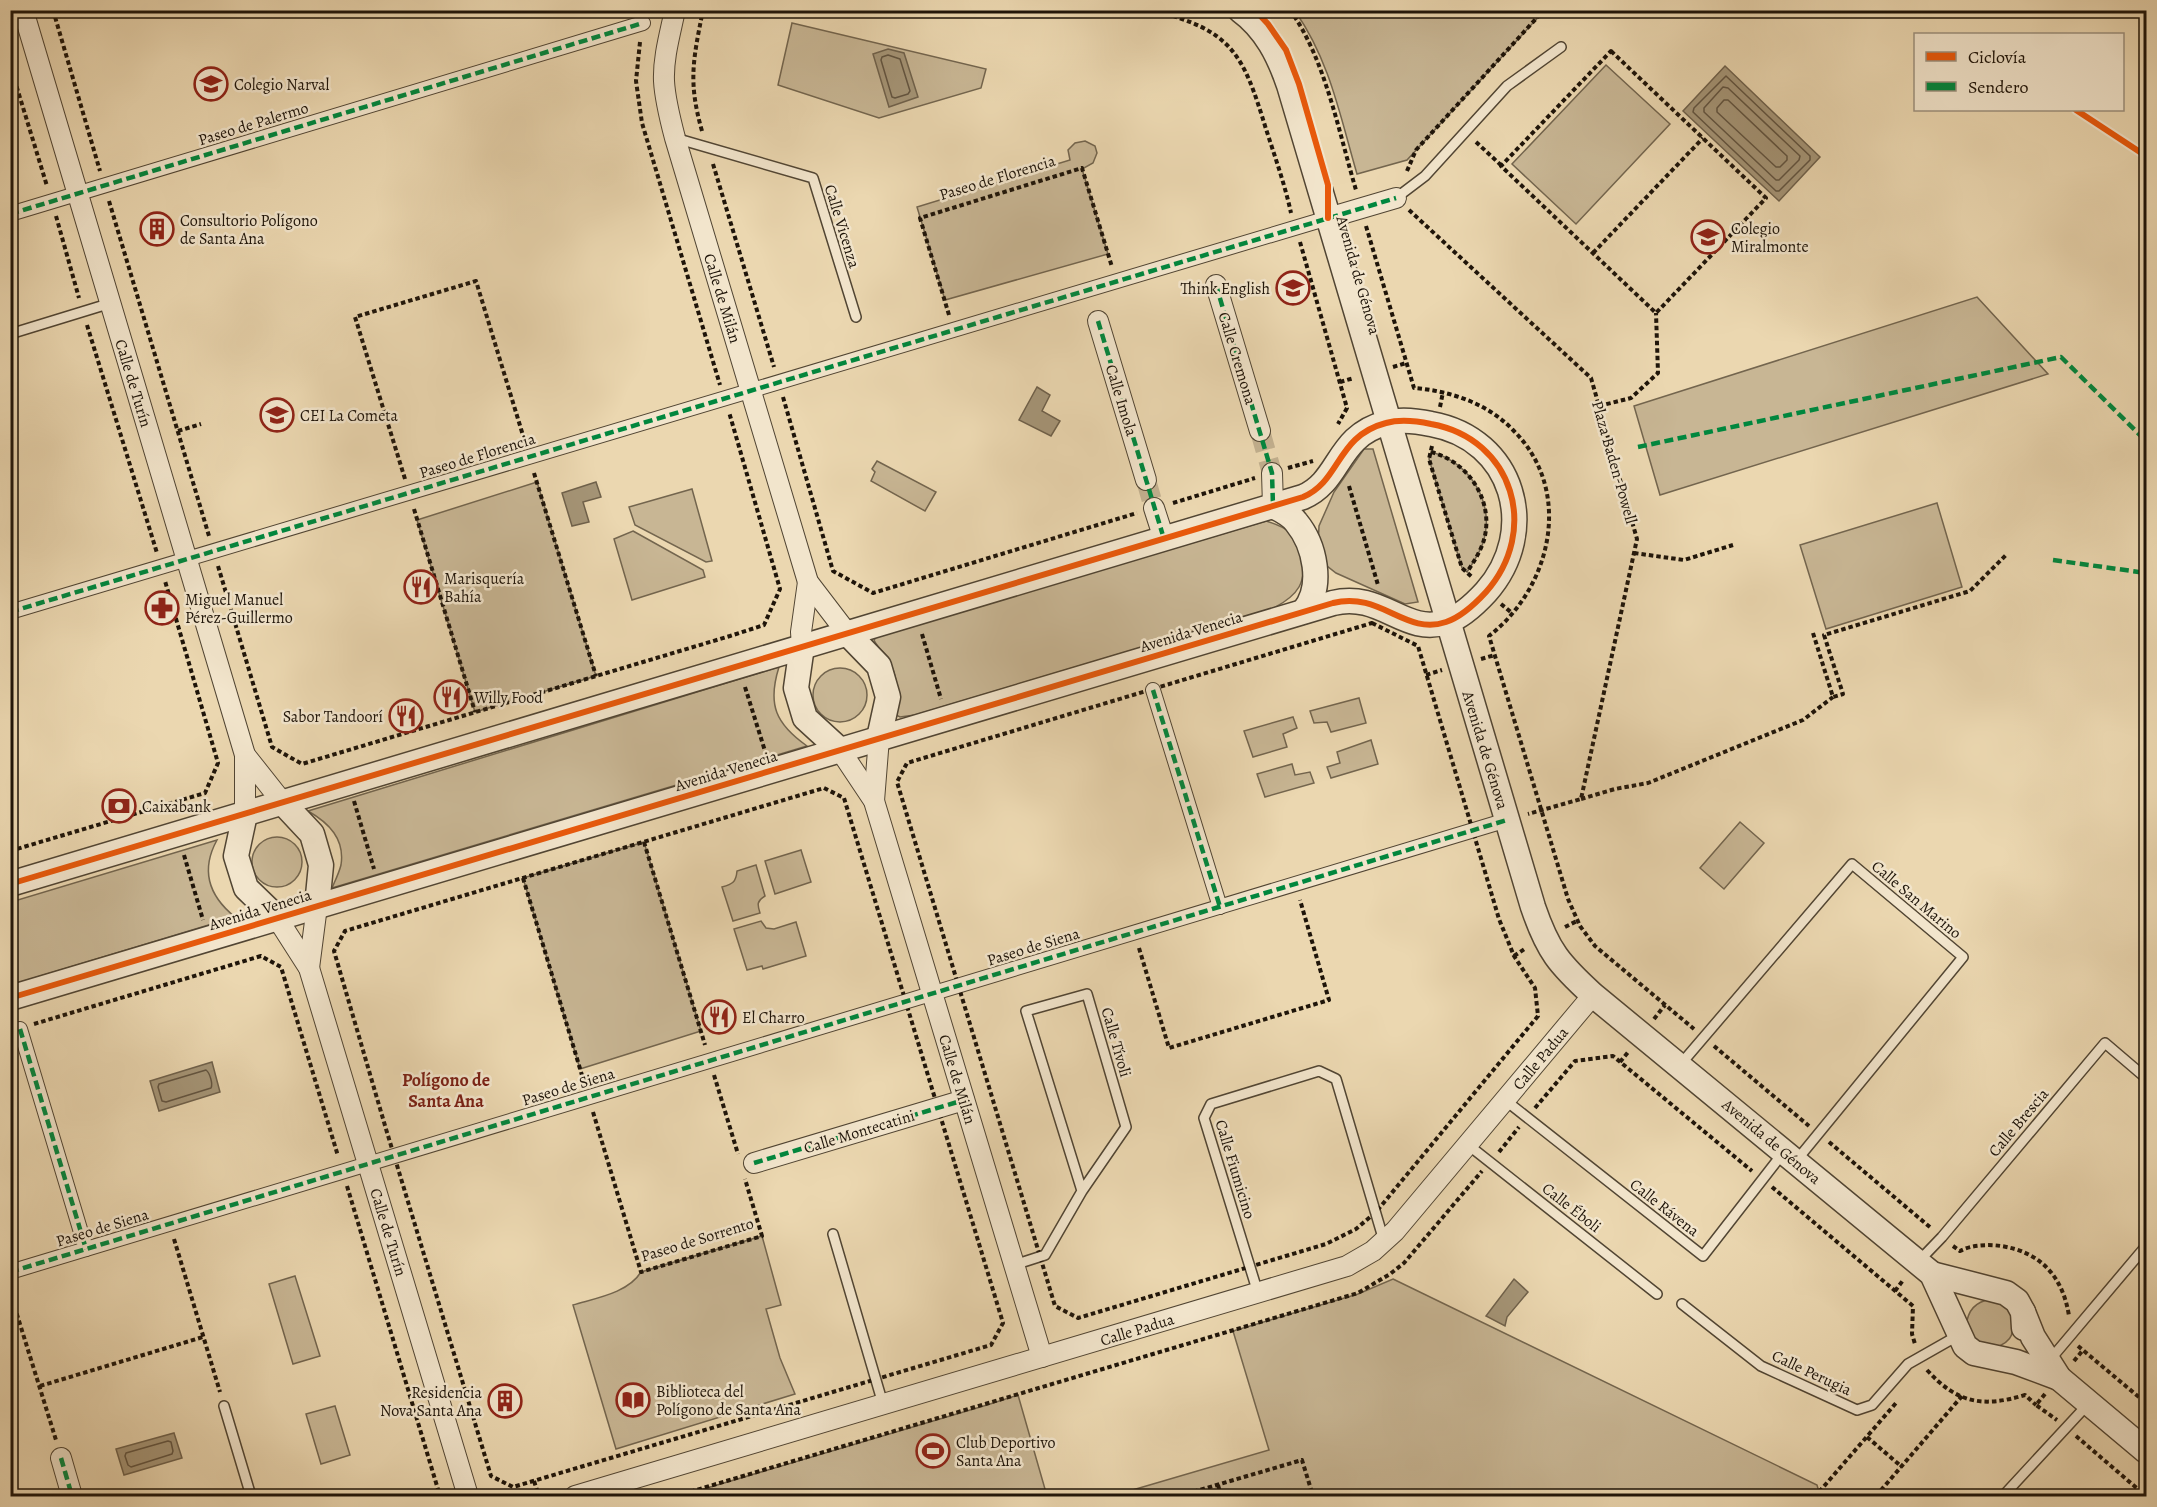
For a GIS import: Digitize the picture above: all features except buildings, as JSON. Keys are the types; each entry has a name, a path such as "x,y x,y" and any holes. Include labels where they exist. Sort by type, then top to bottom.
{"street":[{"name":"Calle de Turín","path":"23,10 245,755 245,814"},
{"name":"Calle de Milán","path":"675,10 666,56 664,81 675,138 808,582 847,633"},
{"name":"Avenida de Génova","path":"1240,10 1263,32 1281,63 1533,907 1545,940 1556,958 1593,995 1925,1268 2006,1293 2017,1301 2033,1337 2053,1370 2146,1451"},
{"name":"Paseo de Palermo","path":"10,214 644,23"},
{"path":"1328,218 1396,198"},
{"name":"Paseo de Florencia","path":"10,612 1328,218"},
{"name":"Calle Cremona","path":"1216,285 1260,431"},
{"name":"Calle Imola","path":"1098,321 1146,480"},
{"path":"10,884 1311,494 1323,483 1353,440 1363,432 1388,422 1404,421 1436,425 1459,433 1489,454 1501,470 1510,488 1515,530 1503,568 1487,591 1472,605 1448,621"},
{"path":"1272,473 1273,506"},
{"path":"1273,506 1289,515 1297,523 1312,553 1316,581 1310,604 1304,611"},
{"path":"1154,508 1164,539"},
{"name":"Calle de Milán","path":"802,646 801,632 808,582"},
{"name":"Avenida Venecia","path":"10,998 1304,611 1349,600 1363,601 1378,606 1420,625 1435,625 1448,621"},
{"path":"847,633 879,666 888,697 879,738"},
{"path":"802,646 796,688 805,718 840,750"},
{"path":"1153,690 1220,907"},
{"name":"Calle de Milán","path":"874,801 879,738"},
{"name":"Calle de Milán","path":"840,750 874,801 1042,1358"},
{"name":"Calle de Turín","path":"245,755 283,803"},
{"path":"283,803 312,834 321,864 317,906"},
{"path":"245,814 236,855 246,888 277,918"},
{"name":"Paseo de Siena","path":"10,1272 1507,820"},
{"name":"Calle de Turín","path":"309,968 317,906"},
{"name":"Calle de Turín","path":"277,918 309,968 468,1497"},
{"name":"Calle Padua","path":"575,1497 1347,1266 1373,1251 1384,1241 1593,995"},
{"path":"20,1029 86,1249"},
{"name":"Calle Montecatini","path":"745,1163 964,1100"},
{"name":"Avenida de Génova","path":"1925,1268 1959,1335 1970,1350 1986,1357 2053,1370"},
{"path":"1959,1335 1957,1316 1961,1307 1974,1293 1993,1289"},
{"path":"1986,1357 1998,1357 2008,1353 2017,1345 2023,1335 2025,1324 2023,1312"},
{"path":"62,1458 72,1497"}],"lane":[{"path":"1396,198 1425,176 1507,86 1561,47"},
{"name":"Calle Vicenza","path":"675,138 813,178 856,317"},
{"path":"10,334 111,303"},
{"name":"Calle San Marino","path":"1680,1065 1852,864 1963,957 1819,1134 1790,1156"},
{"name":"Calle Tívoli","path":"1040,1257 1045,1255 1082,1191 1126,1127 1087,994 1026,1011 1082,1191"},
{"name":"Calle Brescia","path":"1925,1268 1942,1237 2104,1043 2146,1078"},
{"name":"Calle Fiumicino","path":"1258,1293 1204,1118 1211,1104 1319,1071 1336,1079 1384,1241"},
{"name":"Calle Rávena","path":"1505,1100 1703,1256 1762,1179 1790,1156"},
{"name":"Calle Éboli","path":"1467,1144 1657,1294"},
{"path":"833,1234 883,1404"},
{"path":"2053,1370 2068,1338 2146,1246"},
{"path":"1014,1265 1040,1257"},
{"name":"Calle Perugia","path":"1682,1304 1761,1366 1857,1410 1872,1405 1908,1364 1959,1335"},
{"path":"2003,1497 2089,1403"},
{"path":"225,1406 251,1497"}],"path":[{"path":"53,10 272,747 302,764 764,625 780,589 642,123 636,81 637,60 644,23"},
{"path":"703,10 693,62 692,80 696,110 833,571 873,593 1317,459 1348,482 1381,594 1371,623 1418,646 1506,936 1514,956 1535,988 1538,1016 1376,1212 1356,1229 1336,1241 1078,1318 1055,1306 897,782 907,763"},
{"path":"1151,10 1180,19 1209,32 1222,40 1240,60 1256,96 1347,408"},
{"path":"1396,198 1416,150 1544,10"},
{"path":"1504,168 1502,166 1611,51 1766,198 1656,313"},
{"path":"10,65 218,763 205,792 10,851"},
{"path":"1465,132 1656,313 1658,373 1631,398 1599,406"},
{"path":"1593,253 1703,138"},
{"path":"1443,392 1429,459 1462,568 1512,614"},
{"path":"178,431 201,424"},
{"path":"1431,452 1446,458 1468,474 1482,497 1486,527 1478,555 1467,572"},
{"path":"1634,553 1684,560 1733,545"},
{"path":"1507,820 1659,778 1803,720 1833,698 1843,694 1824,635 1970,591 2006,555"},
{"path":"906,583 957,748"},
{"path":"1813,633 1833,698"},
{"path":"730,636 780,801"},
{"path":"1489,636 1568,899 1586,936 1617,966 1960,1251 1990,1244 2015,1248 2037,1259 2053,1274 2066,1297 2071,1325 2068,1338"},
{"path":"339,752 388,918"},
{"path":"824,788 844,798 1003,1323 991,1345 513,1487 491,1476 334,951 345,931 780,801 824,788"},
{"path":"169,803 218,969"},
{"path":"1134,933 1170,1048 1329,1000 1296,884"},
{"path":"20,1029 261,956 281,967 440,1497"},
{"path":"1575,1060 1613,1056 1913,1306 1912,1334 1920,1357 1942,1387 1970,1401 2000,1402 2025,1395 2036,1405"},
{"path":"169,1224 225,1406"},
{"path":"676,1497 1358,1293 1390,1274 1417,1249"},
{"path":"10,1292 62,1458"},
{"path":"40,1386 203,1337"},
{"path":"2083,1350 2146,1403"},
{"path":"1918,1377 1926,1368"},
{"path":"1876,1497 1962,1396"},
{"path":"1825,1497 1819,1494 1896,1403"},
{"path":"1867,1437 1902,1467"},
{"path":"1179,1497 1302,1460 1313,1497"},
{"path":"534,1481 539,1497"},
{"path":"1218,1485 1221,1497"}],"shaded area":[{"path":"1295,11 1544,11 1407,160 1357,174 1326,69"},
{"path":"792,23 986,69 981,88 879,118 778,85"},
{"path":"1606,65 1670,124 1576,224 1512,164"},
{"path":"1085,141 1095,146 1097,153 1093,163 1082,169 1108,254 945,300 917,207 1070,160 1068,150 1075,143"},
{"path":"1977,297 2048,374 1660,495 1634,406"},
{"path":"1364,449 1373,449 1418,602 1405,604 1336,573 1322,562 1318,547 1319,526 1334,492"},
{"path":"1431,452 1445,457 1468,475 1483,500 1486,528 1483,543 1467,572 1462,568 1429,459"},
{"path":"877,461 936,492 925,511 871,481 875,472 872,469"},
{"path":"537,482 596,676 475,712 417,520"},
{"path":"692,489 712,561 706,562 635,525 629,507"},
{"path":"1937,503 1962,587 1826,629 1800,545"},
{"path":"1266,521 1285,529 1293,536 1299,547 1303,564 1299,587 1295,593 1274,608 915,715 900,717 896,715 897,686 894,673 888,659 874,640 877,636"},
{"path":"633,531 703,570 705,577 632,600 614,539"},
{"path":"779,667 774,692 777,713 788,730 807,746 332,888 341,865 342,856 338,840 323,821 308,811"},
{"path":"835,668 845,668 855,672 863,680 867,695 863,710 855,718 845,722 835,722 825,718 817,710 813,700 813,690 817,680 825,672"},
{"path":"1359,698 1366,723 1331,732 1327,722 1314,723 1310,711"},
{"path":"1293,717 1297,728 1283,734 1287,747 1253,757 1244,731"},
{"path":"1371,740 1378,764 1331,778 1327,767 1340,763 1337,752"},
{"path":"1292,764 1295,775 1310,772 1314,783 1265,797 1257,774"},
{"path":"1740,822 1764,843 1724,889 1700,868"},
{"path":"272,837 282,837 295,844 302,857 302,867 295,880 282,887 272,887 263,883 256,876 252,867 252,857 256,848 263,841"},
{"path":"217,840 209,862 210,882 213,892 235,917 11,985 11,902"},
{"path":"644,842 701,1031 580,1069 523,878"},
{"path":"801,850 811,882 775,894 765,861"},
{"path":"756,865 765,896 758,903 760,913 733,921 722,887 733,882 737,871"},
{"path":"761,921 766,928 774,929 796,922 806,956 763,969 762,966 747,970 734,929"},
{"path":"762,1236 781,1305 766,1309 780,1358 795,1394 616,1449 573,1305 620,1290 641,1272"},
{"path":"295,1276 320,1356 293,1364 269,1284"},
{"path":"1393,1279 1817,1485 1819,1492 1825,1496 1112,1496 1269,1450 1233,1331 1358,1294"},
{"path":"1991,1299 2010,1308 2013,1328 2007,1341 1994,1348 1976,1343 1966,1326 1968,1315 1973,1308"},
{"name":"Club Deportivo Santa Ana","path":"1018,1395 1047,1496 680,1496 987,1405"},
{"path":"335,1406 350,1455 321,1464 306,1414"}],"water":[{"path":"888,49 904,53 918,97 889,107 873,54"},
{"path":"1725,66 1820,157 1779,201 1683,111"},
{"path":"1037,387 1050,395 1042,411 1060,421 1051,436 1019,420"},
{"path":"596,482 601,497 583,502 589,522 572,526 562,493"},
{"path":"212,1062 220,1092 159,1111 150,1081"},
{"path":"1514,1279 1528,1292 1507,1317 1505,1326 1486,1316"},
{"path":"174,1433 182,1458 124,1475 116,1449"}],"tunnel":[{"path":"1260,431 1272,473"},
{"path":"1146,480 1154,508"}],"marked path":[{"path":"10,214 643,23"},
{"path":"10,612 1396,198"},
{"path":"1216,285 1272,473 1273,506"},
{"path":"1098,321 1164,539"},
{"path":"1638,447 2061,357 2146,441"},
{"path":"2053,560 2146,573"},
{"path":"1153,690 1220,907"},
{"path":"10,1272 1507,820"},
{"path":"20,1029 86,1249"},
{"path":"754,1163 964,1100"},
{"path":"61,1458 72,1496"}],"cycle path":[{"path":"1255,10 1286,50 1299,84 1328,185 1328,218"},
{"path":"2078,111 2146,156"},
{"path":"10,884 1303,497 1325,481 1357,438 1370,429 1386,423 1420,422 1459,433 1482,448 1499,468 1510,491 1514,516 1512,542 1503,568 1486,592 1452,620 1431,625 1405,619 1365,603 1350,601 1333,603 10,998"}],"place":[{"name":"Colegio Narval","path":"211,84"},
{"name":"Consultorio Polígono de Santa Ana","path":"157,229"},
{"name":"Colegio Miralmonte","path":"1708,237"},
{"name":"Think English","path":"1293,288"},
{"name":"CEI La Cometa","path":"277,415"},
{"name":"Marisquería Bahía","path":"421,587"},
{"name":"Miguel Manuel Pérez-Guillermo","path":"162,608"},
{"name":"Willy Food","path":"451,697"},
{"name":"Sabor Tandoorí","path":"406,716"},
{"name":"Caixabank","path":"119,806"},
{"name":"El Charro","path":"719,1017"},
{"name":"Biblioteca del Polígono de Santa Ana","path":"633,1400"},
{"name":"Residencia Nova Santa Ana","path":"505,1401"},
{"name":"Club Deportivo Santa Ana","path":"933,1451"}],"district":[{"name":"Polígono de Santa Ana","path":"446,1090"}]}
